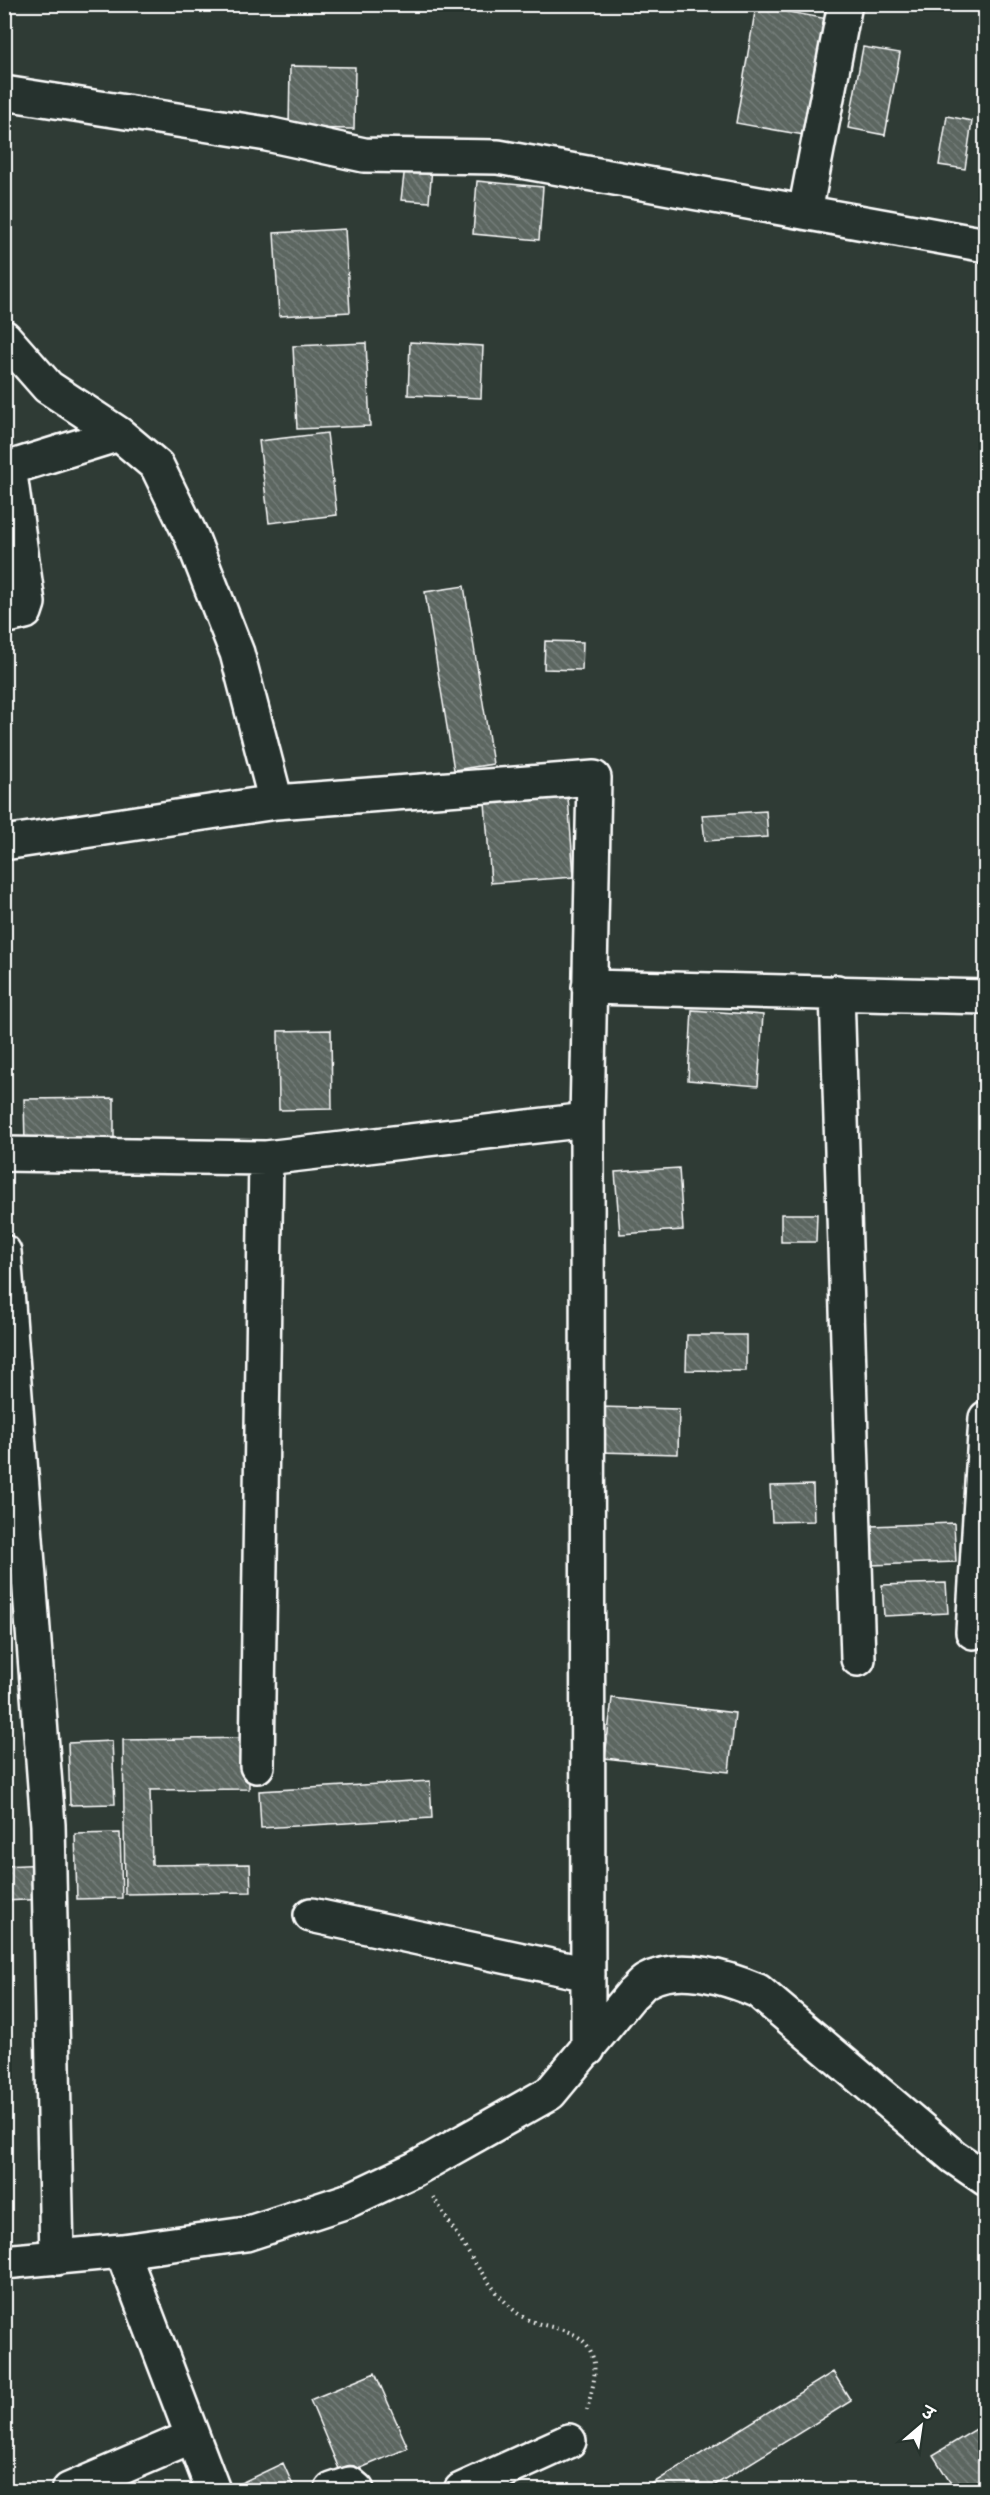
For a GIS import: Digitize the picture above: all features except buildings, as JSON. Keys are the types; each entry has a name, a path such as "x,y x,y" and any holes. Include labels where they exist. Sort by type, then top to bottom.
{"street":[{"path":"805,212 845,4"},
{"path":"4,93 267,134 364,155 498,157 986,245"},
{"path":"4,338 48,387 118,434 157,466 192,538 237,654 276,802"},
{"path":"4,617 25,612 28,603 10,474 12,466 118,434"},
{"path":"4,843 276,802 594,778 587,1120 588,2049"},
{"path":"589,987 986,997"},
{"path":"837,992 858,1659"},
{"path":"4,1154 266,1158 587,1120"},
{"path":"257,1766 266,1158"},
{"path":"4,1252 48,1825 57,2258"},
{"path":"973,1632 986,1418"},
{"path":"311,1915 588,1974"},
{"path":"4,2262 122,2251 246,2234 347,2201 415,2169 550,2093 588,2049 616,2011 646,1981 669,1974 699,1973 734,1981 758,1991 954,2157 986,2179"},
{"path":"122,2251 213,2490"},
{"path":"461,2490 577,2430"},
{"path":"69,2490 192,2437"},
{"path":"332,2490 350,2484 357,2490"}],"path":[{"path":"415,2169 502,2298 521,2316 573,2333 588,2347 596,2366 577,2430"}]}
